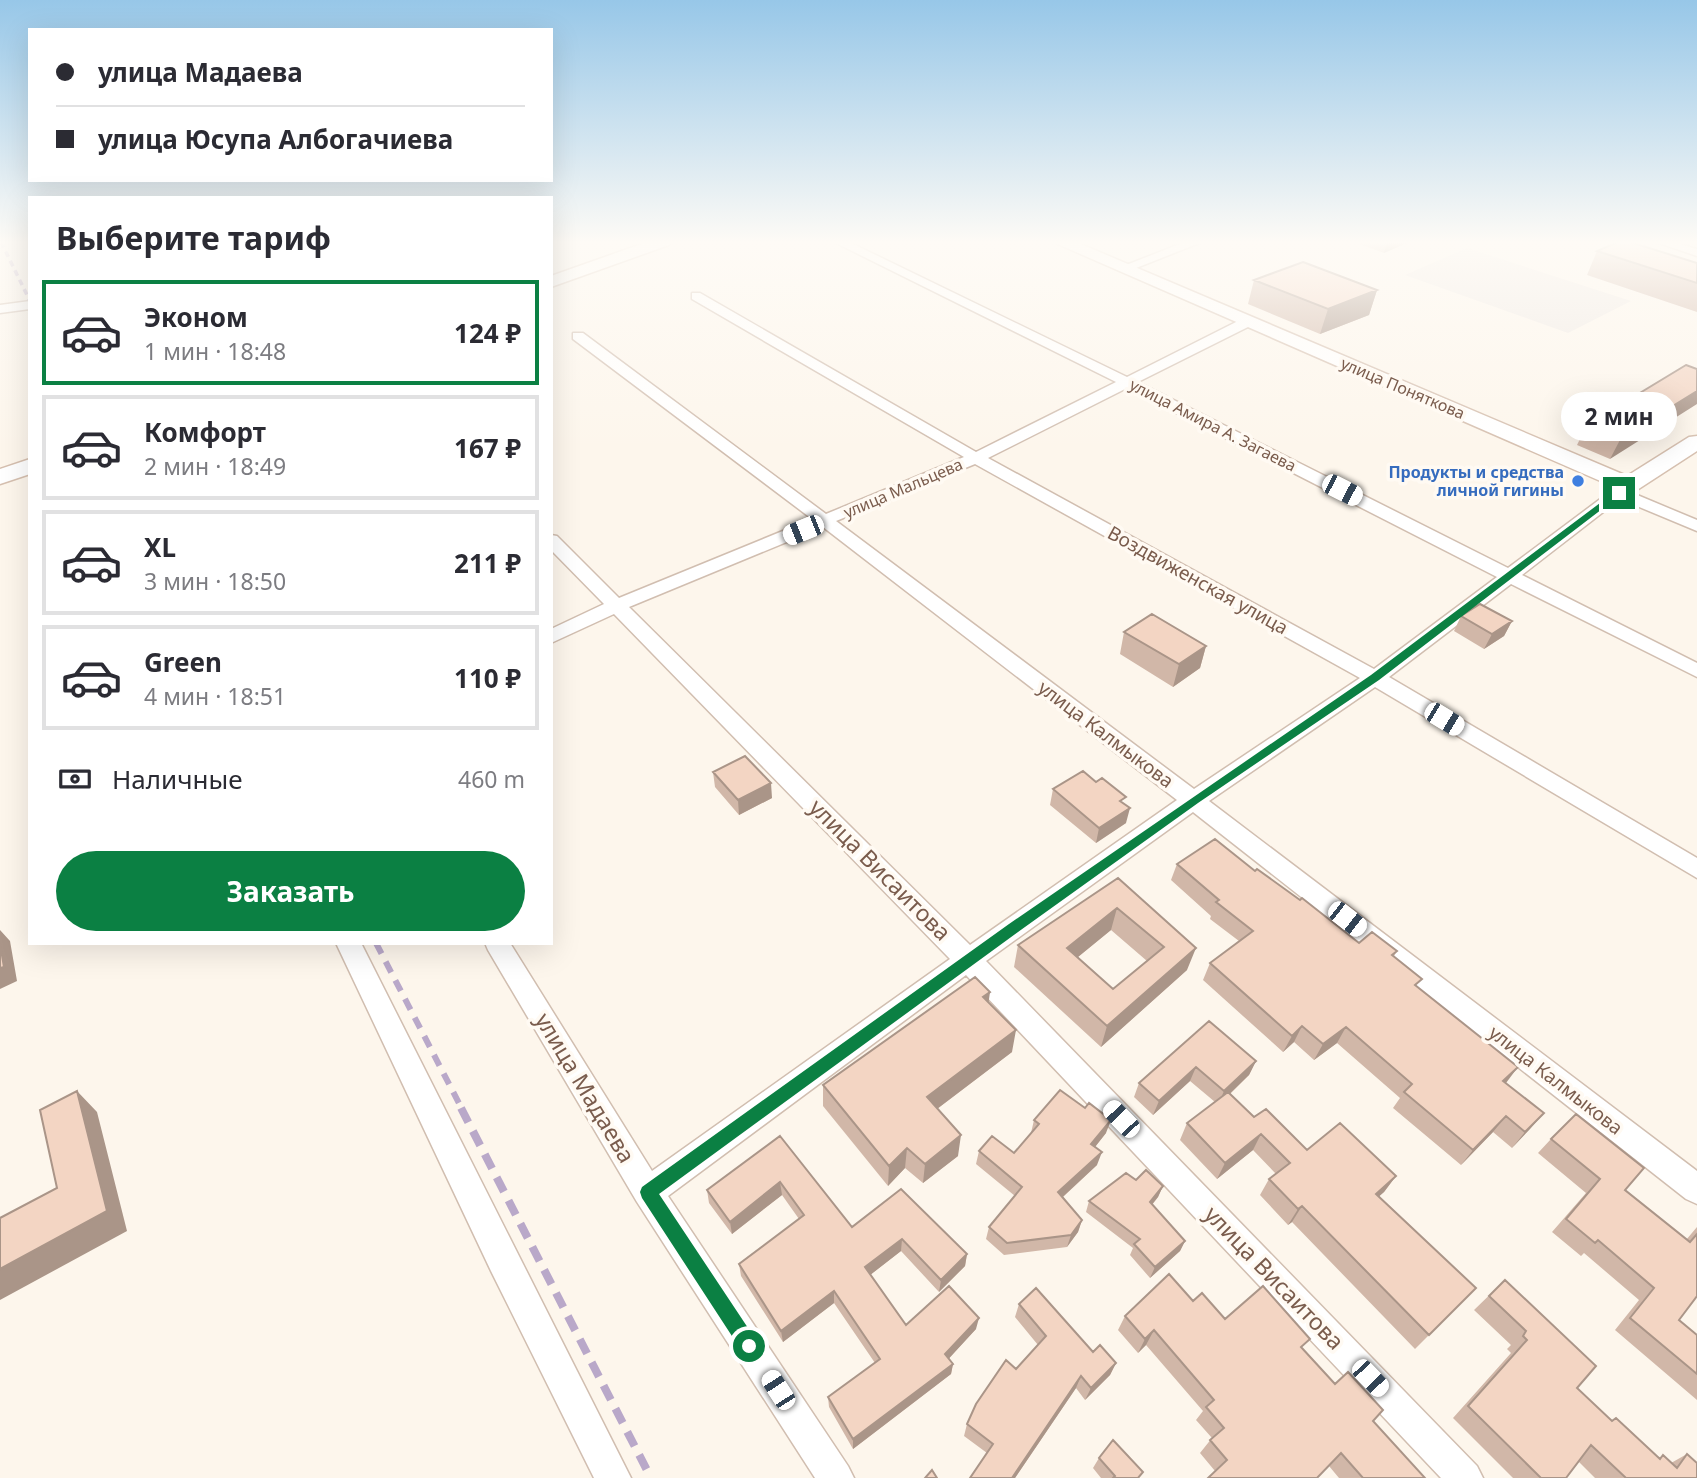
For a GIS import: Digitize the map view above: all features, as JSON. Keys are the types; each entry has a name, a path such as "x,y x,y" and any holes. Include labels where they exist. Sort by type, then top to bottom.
{"street":[{"name":"Воздвиженская улица","path":"722,311 976,458 1375,678 1697,869"},
{"name":"улица Амира А. Загаева","path":"981,311 1509,574 1697,671"},
{"name":"улица Поняткова","path":"1223,311 1624,489 1697,526"},
{"name":"улица Мальцева","path":"553,636 618,606 976,458 1247,321"},
{"name":"улица Калмыкова","path":"578,335 1194,800 1697,1189"},
{"path":"648,1192 1194,800 1375,678 1624,489 1697,442"},
{"path":"0,477 21,462"},
{"name":"улица Висаитова","path":"553,542 968,960 1465,1478"},
{"path":"349,945 502,1260 613,1478"},
{"name":"улица Мадаева","path":"498,945 648,1192 836,1478"}],"shaded area":[{"path":"1506,311 1611,311 1568,333"}],"building":[{"path":"1686,365 1697,369 1697,391 1621,438 1587,425"},
{"path":"1480,604 1512,621 1492,634 1461,616"},
{"path":"1152,614 1206,646 1179,664 1124,632"},
{"path":"745,756 771,783 738,800 713,772"},
{"path":"1083,771 1096,782 1102,778 1126,797 1120,801 1130,808 1099,828 1053,789"},
{"path":"1215,839 1255,871 1257,869 1300,900 1302,898 1359,943 1372,932 1397,951 1392,955 1422,979 1415,985 1518,1067 1503,1081 1544,1113 1525,1132 1506,1116 1473,1150 1404,1092 1412,1084 1346,1027 1323,1044 1302,1026 1292,1036 1210,963 1253,931 1216,902 1219,900 1177,864"},
{"path":"1118,878 1196,948 1107,1026 1018,945","holes":["1117,908 1164,947 1113,989 1067,948"]},
{"path":"0,944 4,967 0,968"},
{"path":"975,977 990,992 983,997 1016,1030 927,1097 961,1135 925,1164 907,1148 889,1166 823,1085"},
{"path":"1209,1021 1256,1061 1224,1091 1196,1067 1159,1101 1139,1083"},
{"path":"1060,1090 1085,1108 1089,1103 1111,1120 1091,1144 1102,1152 1058,1192 1082,1220 1071,1235 1007,1243 989,1227 1022,1187 979,1151 992,1136 1014,1153 1039,1124 1034,1120"},
{"path":"77,1091 107,1211 0,1269 0,1218 57,1188 40,1110"},
{"path":"1228,1092 1254,1117 1266,1109 1307,1150 1340,1123 1396,1176 1376,1194 1476,1288 1429,1335 1302,1206 1298,1209 1269,1179 1290,1163 1261,1134 1225,1163 1187,1123"},
{"path":"1576,1114 1644,1168 1625,1190 1690,1242 1697,1234 1697,1296 1679,1320 1697,1335 1697,1374 1630,1318 1654,1288 1598,1240 1595,1243 1566,1219 1600,1179 1551,1139"},
{"path":"780,1136 852,1227 901,1189 967,1254 941,1280 902,1239 865,1267 906,1325 949,1286 979,1318 945,1354 953,1364 853,1439 828,1397 880,1359 834,1291 781,1331 739,1264 804,1215 780,1182 730,1222 707,1190"},
{"path":"1146,1170 1163,1186 1150,1202 1185,1241 1155,1267 1134,1244 1140,1239 1089,1201 1126,1173 1136,1180"},
{"path":"1169,1274 1193,1301 1202,1293 1225,1319 1263,1286 1310,1339 1301,1347 1335,1384 1348,1372 1383,1410 1373,1421 1425,1478 1363,1478 1341,1453 1317,1478 1208,1478 1227,1460 1210,1440 1224,1428 1206,1407 1214,1400 1154,1330 1145,1339 1125,1316"},
{"path":"1505,1280 1596,1366 1577,1388 1612,1421 1616,1418 1660,1459 1663,1455 1677,1468 1687,1454 1697,1463 1697,1478 1626,1478 1591,1445 1566,1478 1541,1478 1468,1406 1527,1340 1523,1336 1526,1331 1489,1296"},
{"path":"1036,1288 1093,1352 1100,1345 1116,1363 1091,1388 1081,1376 1012,1478 970,1478 993,1444 967,1424 976,1404 1006,1360 1016,1369 1046,1336 1019,1304"},
{"path":"1113,1440 1143,1472 1138,1478 1113,1478 1115,1476 1099,1458"},
{"path":"932,1470 937,1478 925,1478"}],"railway":[{"path":"377,945 462,1109"},
{"path":"461,1108 651,1478"}],"place":[{"name":"Продукты и средства личной гигины","path":"1578,481"}],"route":[{"path":"749,1346 648,1192 1194,800 1375,678 1619,493"}]}
